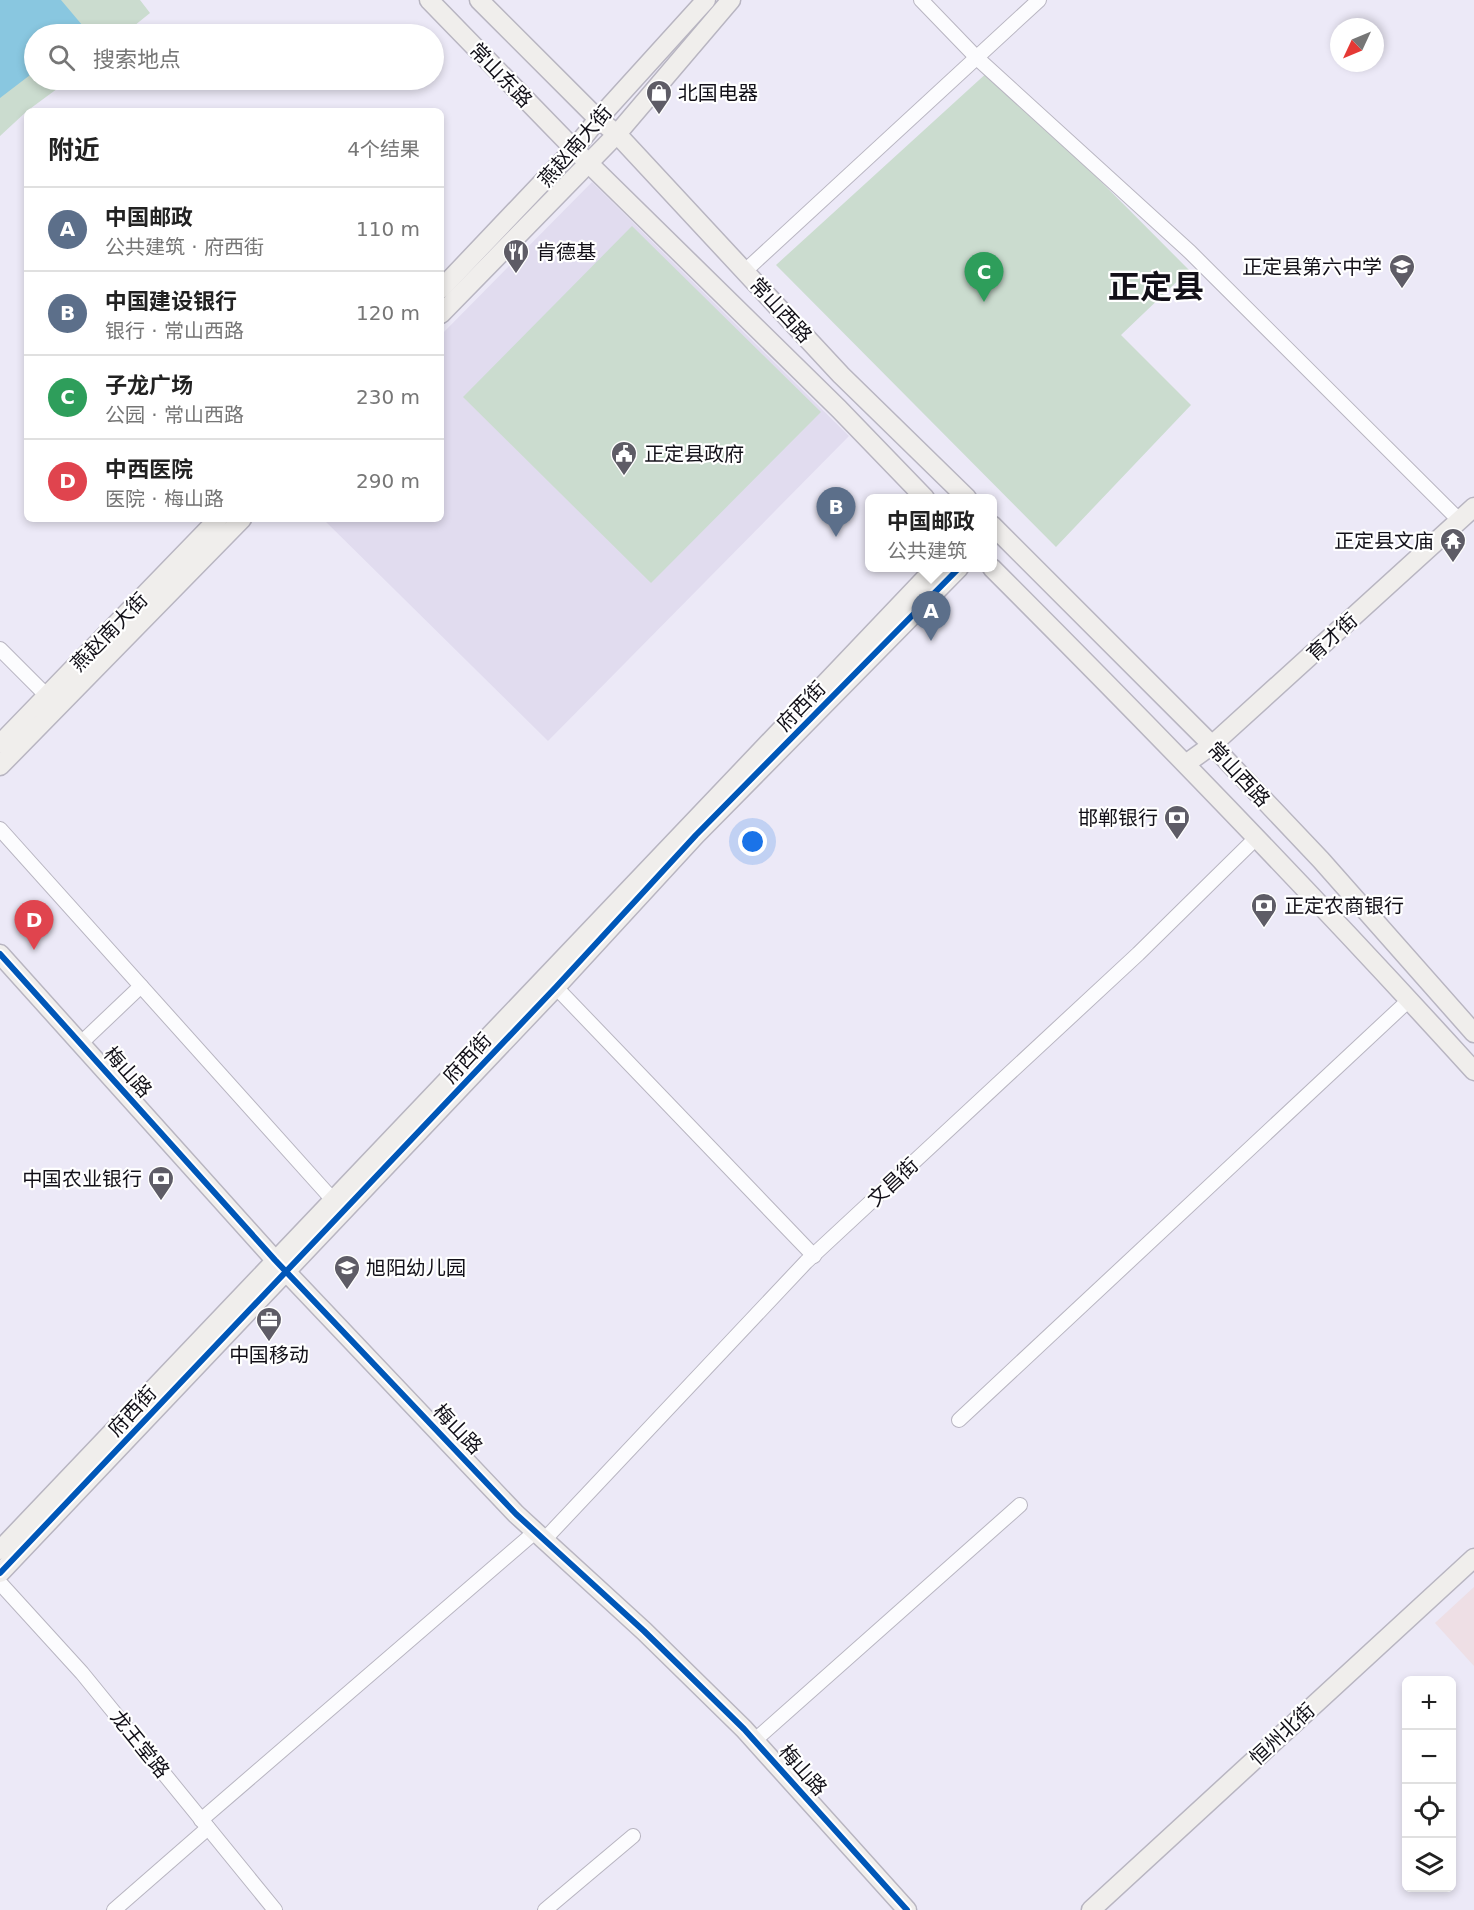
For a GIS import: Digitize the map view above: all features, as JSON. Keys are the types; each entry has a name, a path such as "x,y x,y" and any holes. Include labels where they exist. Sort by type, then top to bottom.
{"street":[{"name":"常山东路","path":"429,0 574,149"},
{"name":"常山东路","path":"479,0 598,119"},
{"name":"燕赵南大街","path":"444,286 574,149 598,119 706,0"},
{"path":"444,311 617,134 730,0"},
{"path":"921,0 977,58 1190,252 1460,521"},
{"path":"745,272 1039,0"},
{"name":"常山西路","path":"598,119 617,134 841,375 963,494"},
{"name":"常山西路","path":"574,149 839,409 921,494"},
{"name":"育才街","path":"1187,763 1212,745 1474,507"},
{"name":"燕赵南大街","path":"0,744 215,522"},
{"path":"0,766 239,522"},
{"name":"常山西路","path":"997,532 1212,745 1320,860 1474,1033"},
{"name":"府西街","path":"0,1550 280,1266 333,1200 551,981 929,572"},
{"path":"0,1573 280,1266 551,981 953,572"},
{"name":"常山西路","path":"997,572 1187,763 1256,838 1326,908 1474,1071"},
{"path":"0,649 47,696"},
{"path":"0,829 333,1200"},
{"name":"文昌街","path":"114,1910 205,1824 539,1536 814,1256 1138,954 1256,838"},
{"name":"梅山路","path":"0,954 280,1266 539,1536 644,1631 754,1741 907,1910"},
{"path":"551,981 814,1256"},
{"path":"80,1044 141,986"},
{"path":"960,1420 1409,1000"},
{"path":"754,1741 1020,1505"},
{"name":"恒州北街","path":"1091,1910 1474,1558"},
{"name":"龙王堂路","path":"0,1583 82,1673 275,1910"},
{"path":"545,1910 633,1836"}],"shaded area":[{"name":"正定县政府","path":"592,182 849,436 548,741 326,522 444,522 444,332"},
{"path":"1474,1587 1474,1666 1435,1623"}],"green space":[{"path":"0,0 140,0 150,13 136,24 24,24 24,90 55,90 31,108 24,108 24,114 0,136"},
{"path":"990,70 1189,270 1121,335 1191,405 1056,547 776,265"},
{"path":"632,226 821,412 651,583 463,397"}],"water":[{"path":"0,0 61,0 81,24 24,24 24,80 0,98"}],"cycle path":[{"path":"0,1573 556,987 696,835 955,572"},
{"path":"0,954 275,1260 516,1514 644,1631 744,1729 907,1910"}],"place":[{"name":"北国电器","path":"659,116"},
{"name":"肯德基","path":"516,275"},
{"name":"正定县第六中学","path":"1402,290"},
{"name":"子龙广场","path":"984,302"},
{"name":"正定县政府","path":"624,477"},
{"name":"中国建设银行","path":"836,537"},
{"name":"正定县文庙","path":"1453,564"},
{"name":"中国邮政","path":"931,641"},
{"name":"邯郸银行","path":"1177,841"},
{"name":"正定农商银行","path":"1264,929"},
{"name":"中西医院","path":"34,950"},
{"name":"中国农业银行","path":"161,1202"},
{"name":"旭阳幼儿园","path":"347,1291"},
{"name":"中国移动","path":"269,1343"}],"district":[{"name":"正定县","path":"1156,287"}]}
